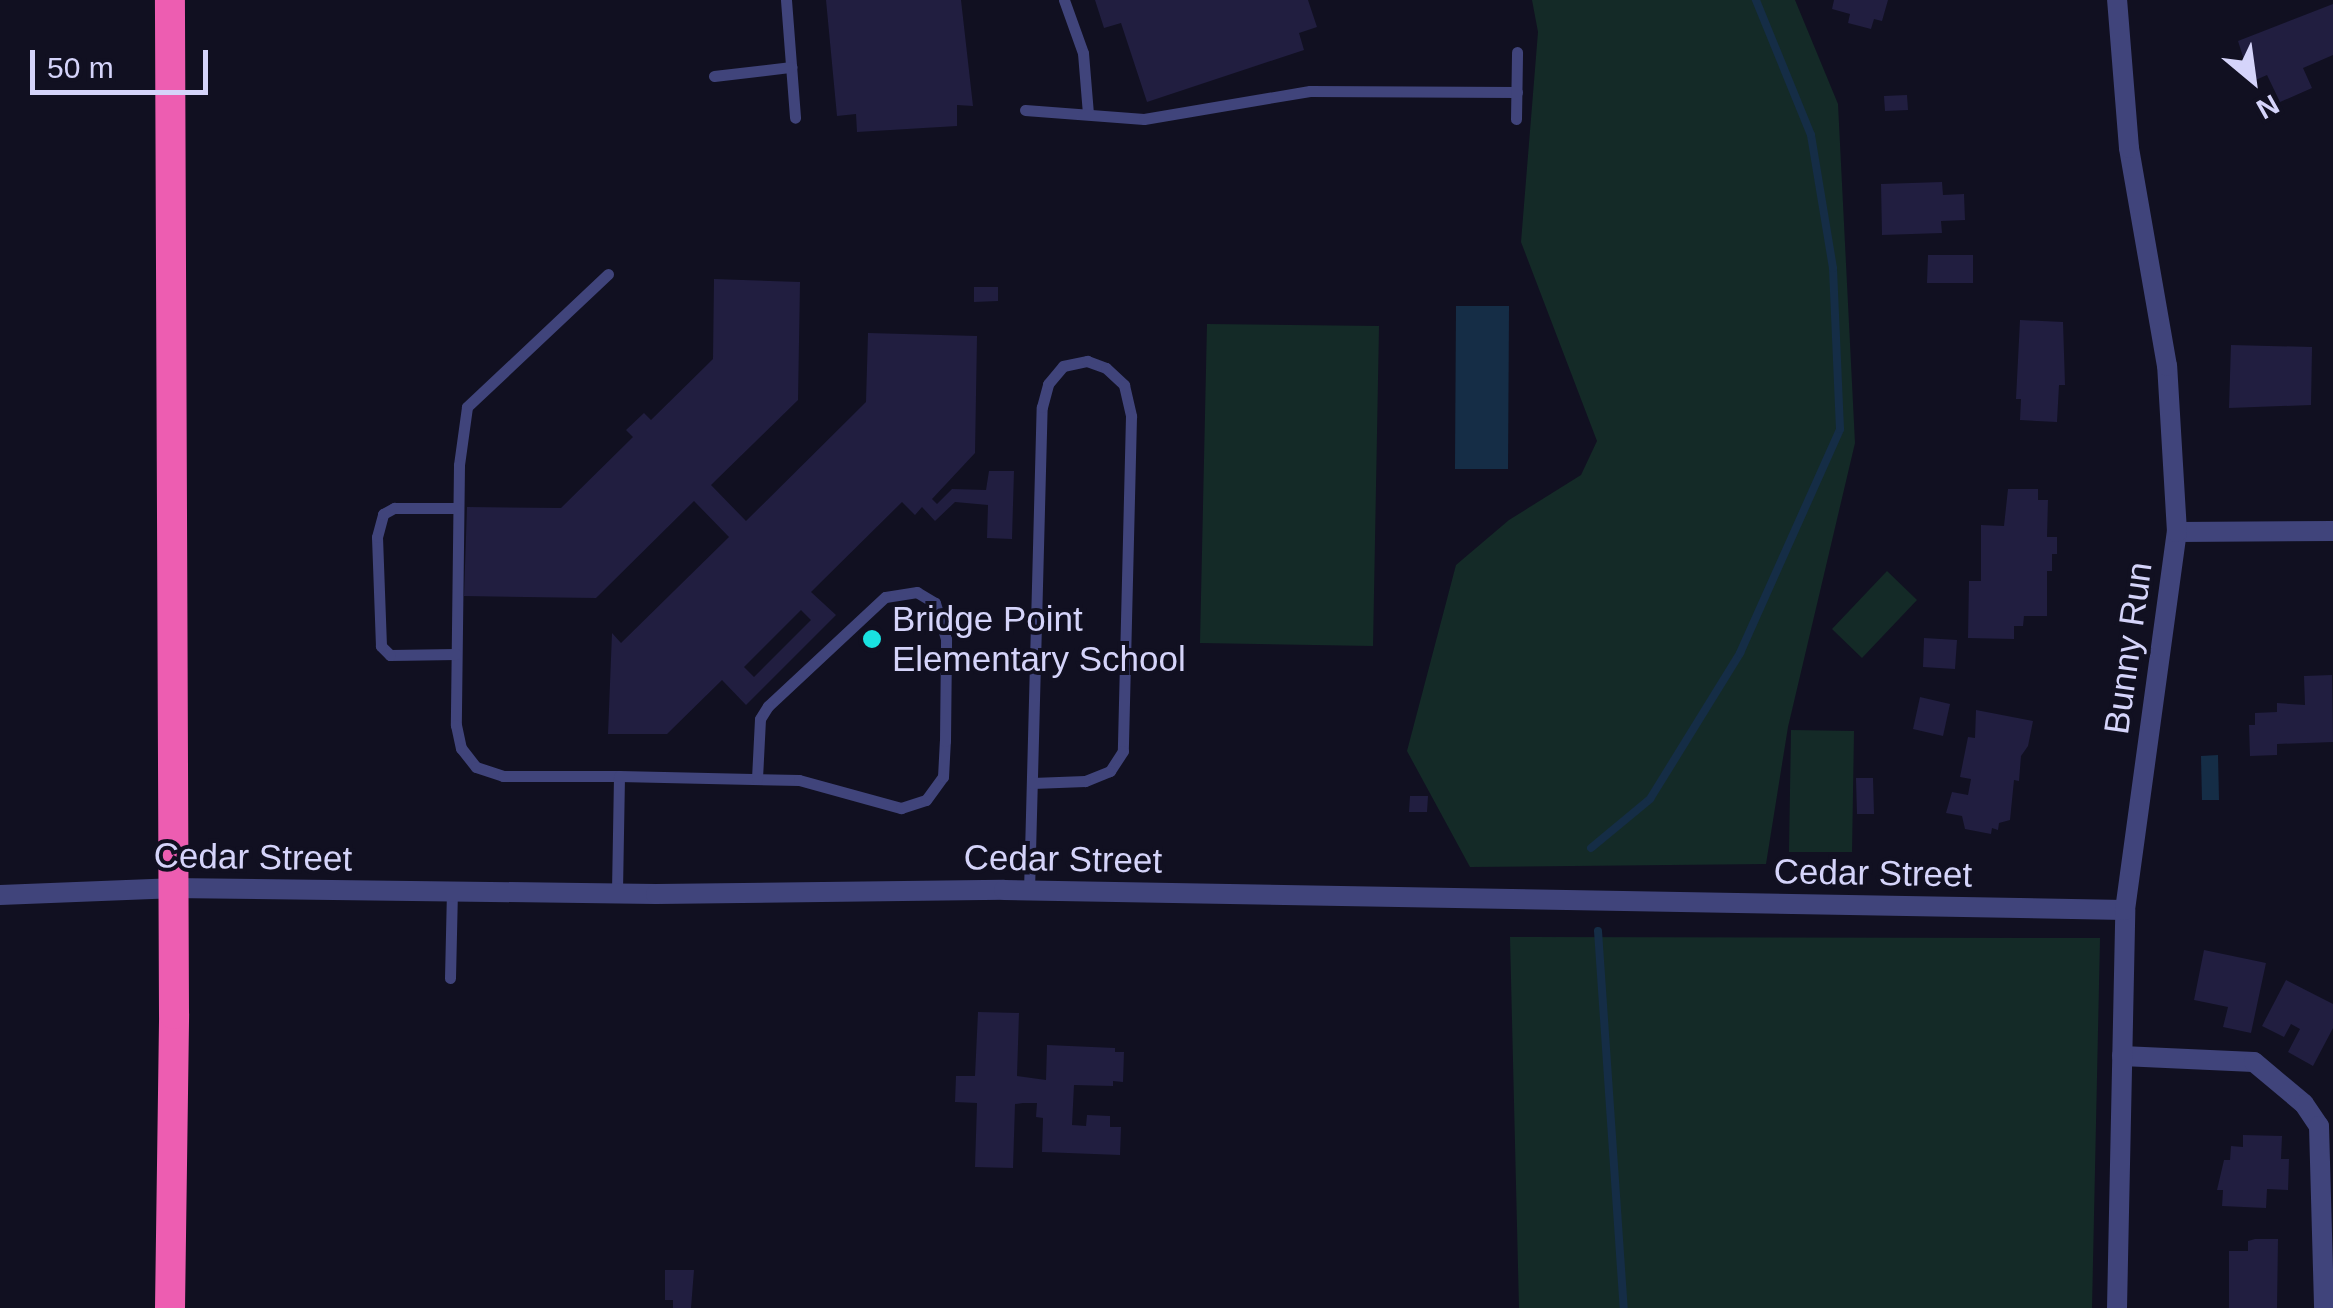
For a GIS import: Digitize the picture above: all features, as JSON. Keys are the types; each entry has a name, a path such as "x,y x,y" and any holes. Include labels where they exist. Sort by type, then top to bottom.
{"highway":[{"path":"170,0 170,1308"}],"street":[{"name":"Bunny Run","path":"2117,1308 2125,910 2177,532 2167,366 2129,148 2118,0"},
{"path":"2177,532 2333,530"},
{"name":"Cedar Street","path":"0,895 171,888 617,894 1028,890 2125,910"},
{"path":"2122,1056 2254,1062 2304,1104 2320,1126 2324,1308"}],"lane":[{"path":"786,0 796,118"},
{"path":"1064,0 1083,53 1088,114"},
{"path":"1516,119 1517,52"},
{"path":"714,76 792,67"},
{"path":"1025,110 1144,119 1180,116 1310,90 1517,92"},
{"path":"608,274 467,407 460,431 458,508 456,726 461,748 476,767 503,776 800,780 901,808 926,800 942,777 946,639 935,603 916,592 885,596 768,706 760,719 757,778"},
{"path":"1028,890 1042,407 1048,384 1063,366 1087,360 1106,368 1124,385 1131,416 1123,751 1110,771 1085,781 1032,783"},
{"path":"456,654 390,655 381,646 377,537 383,514 394,508 458,508"},
{"path":"617,894 619,776"},
{"path":"450,978 452,893"}],"green space":[{"path":"1532,0 1795,0 1838,104 1855,443 1788,727 1766,864 1470,867 1407,751 1456,565 1509,520 1581,475 1597,441 1521,242 1538,32"},
{"path":"1207,324 1379,326 1373,646 1200,643"},
{"path":"1887,571 1917,600 1862,658 1832,629"},
{"path":"1791,730 1854,731 1852,852 1789,852"},
{"path":"1510,937 2100,938 2092,1308 1519,1308"}],"water":[{"path":"1456,306 1509,306 1508,469 1455,469"},
{"path":"2218,755 2219,800 2202,800 2201,756"}],"building":[{"path":"826,0 961,0 973,106 957,105 957,126 857,132 856,114 837,116"},
{"path":"1095,0 1308,0 1317,27 1299,33 1304,50 1147,102 1121,23 1104,28"},
{"path":"1834,0 1888,0 1882,21 1874,19 1871,29 1848,23 1850,14 1832,9"},
{"path":"2333,4 2333,55 2303,68 2312,88 2280,102 2267,75 2251,82 2238,41"},
{"path":"1907,95 1908,110 1885,111 1884,96"},
{"path":"1942,182 1943,195 1964,194 1965,220 1941,221 1942,233 1882,235 1881,184"},
{"path":"1928,255 1973,255 1973,283 1927,283"},
{"path":"714,279 800,282 798,400 711,485 746,521 866,402 868,333 977,336 975,453 932,499 937,504 952,489 986,490 989,471 1014,471 1012,539 987,538 988,505 955,502 935,521 922,507 915,515 902,502 811,592 836,615 746,705 722,680 667,734 608,734 612,633 621,643 729,537 694,501 596,598 464,596 467,507 561,508 633,437 626,430 644,413 651,420 713,359","holes":["801,610 811,620 754,677 744,667"]},
{"path":"974,287 998,287 998,301 974,302"},
{"path":"2020,320 2063,322 2065,385 2059,385 2057,422 2020,420 2021,399 2016,399"},
{"path":"2231,345 2312,347 2311,405 2229,408"},
{"path":"2008,489 2038,489 2038,500 2048,500 2047,537 2057,537 2057,554 2052,554 2052,571 2047,571 2047,616 2024,616 2023,626 2014,626 2014,639 1968,638 1969,581 1981,581 1981,525 2004,526"},
{"path":"1924,638 1957,640 1955,669 1923,667"},
{"path":"2332,675 2333,742 2277,744 2277,755 2250,756 2249,725 2255,725 2255,713 2277,712 2277,703 2305,705 2304,676"},
{"path":"1920,697 1950,704 1943,736 1913,729"},
{"path":"1976,710 2033,721 2028,746 2021,756 2019,781 2014,780 2010,820 1999,823 1998,830 1992,828 1991,834 1965,829 1962,816 1946,813 1952,792 1968,795 1971,779 1960,777 1968,737 1975,738"},
{"path":"1856,778 1873,778 1874,814 1857,814"},
{"path":"1410,796 1428,796 1427,812 1409,812"},
{"path":"2204,950 2266,963 2251,1033 2223,1027 2228,1007 2194,1000"},
{"path":"2286,980 2333,1004 2333,1028 2313,1066 2288,1052 2300,1029 2291,1024 2284,1037 2262,1026"},
{"path":"978,1012 1019,1013 1017,1076 1046,1080 1047,1045 1115,1048 1115,1052 1124,1052 1123,1082 1113,1081 1113,1086 1074,1085 1072,1125 1086,1126 1087,1115 1110,1116 1110,1127 1121,1127 1120,1155 1042,1152 1043,1118 1036,1117 1037,1103 1023,1103 1015,1104 1013,1168 975,1167 977,1103 955,1102 956,1076 975,1076"},
{"path":"2243,1135 2282,1136 2281,1159 2289,1159 2288,1190 2267,1189 2266,1208 2222,1206 2223,1190 2217,1190 2224,1160 2230,1160 2231,1146 2243,1147"},
{"path":"2278,1239 2277,1308 2229,1308 2229,1251 2248,1251 2248,1241"},
{"path":"665,1270 694,1270 691,1308 673,1308 673,1300 665,1300"}],"waterway":[{"path":"1591,848 1650,799 1740,653 1840,429 1833,268 1811,135 1756,0"},
{"path":"1598,931 1624,1308"}],"place":[{"name":"Bridge Point Elementary School","path":"872,639"}]}
